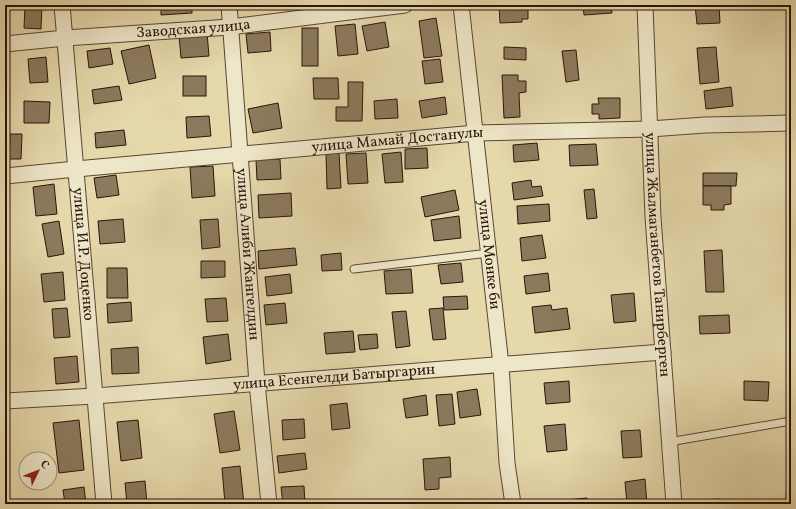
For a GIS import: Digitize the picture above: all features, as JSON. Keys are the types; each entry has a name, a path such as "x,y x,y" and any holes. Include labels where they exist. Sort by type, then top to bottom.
{"street":[{"name":"улица И.Р. Доценко","path":"62,5 104,504"},
{"name":"улица Алиби Жангелдин","path":"229,5 257,384 269,504"},
{"name":"Заводская улица","path":"5,44 65,38 230,27 405,5"},
{"name":"улица Монке би","path":"461,5 501,365 507,463 513,504"},
{"name":"улица Жалмаганбетов Танирберген","path":"646,5 653,217 674,504"},
{"name":"улица Мамай Достанулы","path":"5,176 476,134 650,130 705,125 791,123"},
{"name":"улица Есенгелди Батыргарин","path":"5,401 257,384 663,352"}],"lane":[{"path":"354,269 489,253"},
{"path":"669,442 791,421"}],"building":[{"path":"25,5 42,5 41,29 24,28"},
{"path":"161,5 192,5 192,13 161,15"},
{"path":"499,5 521,5 521,8 528,8 528,19 522,19 522,22 500,23"},
{"path":"583,5 611,5 612,13 584,15"},
{"path":"695,5 719,5 720,23 697,24"},
{"path":"436,18 442,56 424,58 419,21"},
{"path":"385,22 389,47 367,51 362,26"},
{"path":"355,24 358,54 338,56 335,26"},
{"path":"302,28 318,28 318,66 302,66"},
{"path":"270,32 271,51 248,53 246,34"},
{"path":"207,33 209,56 181,58 179,35"},
{"path":"149,45 156,78 129,84 121,51"},
{"path":"504,47 526,48 526,60 504,59"},
{"path":"716,47 719,82 700,84 697,48"},
{"path":"110,48 113,64 89,68 87,51"},
{"path":"576,50 579,80 566,82 562,51"},
{"path":"46,57 48,82 30,83 28,59"},
{"path":"440,59 443,82 425,84 422,61"},
{"path":"502,75 518,75 518,81 526,81 526,92 519,93 520,117 504,118"},
{"path":"183,76 206,76 206,96 183,96"},
{"path":"313,78 338,78 339,99 314,99"},
{"path":"348,82 363,82 362,121 336,121 336,107 348,107"},
{"path":"119,86 122,100 94,104 92,90"},
{"path":"731,87 733,106 706,109 704,91"},
{"path":"445,97 447,114 422,118 419,101"},
{"path":"598,98 620,98 620,118 599,119 599,114 592,114 592,104 599,104"},
{"path":"397,99 398,118 375,119 374,101"},
{"path":"24,101 50,102 49,123 24,123"},
{"path":"278,103 282,128 253,133 248,109"},
{"path":"209,116 211,136 187,138 186,117"},
{"path":"124,130 126,145 96,148 95,133"},
{"path":"10,134 22,134 21,159 9,159"},
{"path":"537,143 539,160 514,162 513,145"},
{"path":"596,144 598,165 570,166 569,145"},
{"path":"427,148 428,168 405,169 405,149"},
{"path":"401,152 403,182 385,183 382,154"},
{"path":"339,153 341,188 327,189 326,154"},
{"path":"366,153 368,183 348,184 346,154"},
{"path":"280,159 281,179 257,180 256,160"},
{"path":"213,166 215,196 192,198 190,167"},
{"path":"703,173 737,173 736,186 703,186"},
{"path":"116,175 119,195 97,198 94,178"},
{"path":"531,180 532,187 541,186 543,196 514,200 512,183"},
{"path":"54,184 57,214 36,216 33,187"},
{"path":"703,186 731,186 731,204 724,205 724,210 711,210 711,205 703,205"},
{"path":"594,189 597,218 587,219 584,190"},
{"path":"455,190 459,210 425,217 421,197"},
{"path":"291,193 292,216 259,218 258,195"},
{"path":"549,204 550,221 518,224 517,206"},
{"path":"459,216 461,238 434,241 431,220"},
{"path":"123,219 125,242 100,244 98,221"},
{"path":"218,219 220,247 202,249 200,220"},
{"path":"59,221 64,254 48,257 42,224"},
{"path":"542,235 546,258 522,261 520,238"},
{"path":"295,248 297,265 259,269 258,251"},
{"path":"722,250 724,292 706,292 704,251"},
{"path":"341,253 342,270 322,271 321,255"},
{"path":"201,261 225,261 225,277 201,278"},
{"path":"461,263 463,282 441,284 438,265"},
{"path":"107,268 127,268 128,298 107,298"},
{"path":"411,269 413,293 386,294 384,271"},
{"path":"63,272 65,300 44,302 41,274"},
{"path":"548,273 550,291 526,294 524,276"},
{"path":"290,274 292,293 267,296 265,277"},
{"path":"634,293 636,321 614,323 611,295"},
{"path":"467,296 468,309 444,310 443,297"},
{"path":"226,298 228,321 207,322 205,299"},
{"path":"131,302 132,321 108,323 107,304"},
{"path":"285,303 287,323 266,325 264,305"},
{"path":"551,305 552,310 567,308 570,329 535,333 532,307"},
{"path":"67,308 70,337 54,338 52,309"},
{"path":"443,308 446,339 433,340 429,309"},
{"path":"406,311 410,346 396,348 392,312"},
{"path":"729,315 730,333 700,334 699,316"},
{"path":"353,331 355,352 326,354 324,333"},
{"path":"228,334 231,360 206,364 203,337"},
{"path":"377,334 378,348 360,350 358,335"},
{"path":"138,347 139,373 112,374 111,349"},
{"path":"77,356 79,382 56,384 54,358"},
{"path":"569,381 570,402 546,404 544,383"},
{"path":"744,381 769,382 768,401 744,400"},
{"path":"477,389 481,415 460,418 457,392"},
{"path":"452,394 455,424 439,426 436,395"},
{"path":"426,395 428,415 406,418 403,399"},
{"path":"347,403 350,428 332,430 330,405"},
{"path":"234,411 240,450 220,453 214,414"},
{"path":"304,419 305,438 283,440 282,420"},
{"path":"79,420 84,470 59,473 58,451 56,451 53,423"},
{"path":"138,420 142,458 121,461 117,422"},
{"path":"565,424 567,450 547,452 544,426"},
{"path":"640,430 642,457 623,458 621,431"},
{"path":"305,453 307,469 279,473 277,456"},
{"path":"450,457 451,477 439,478 439,489 425,490 423,459"},
{"path":"240,466 244,504 225,504 222,468"},
{"path":"645,479 647,504 627,504 625,482"},
{"path":"145,481 147,504 127,504 125,483"},
{"path":"304,486 305,504 283,504 281,487"},
{"path":"84,487 86,504 65,504 63,490"},
{"path":"786,494 791,494 791,504 786,504"},
{"path":"587,498 588,504 566,504 566,500"},
{"path":"720,499 720,504 698,504 698,500"}]}
